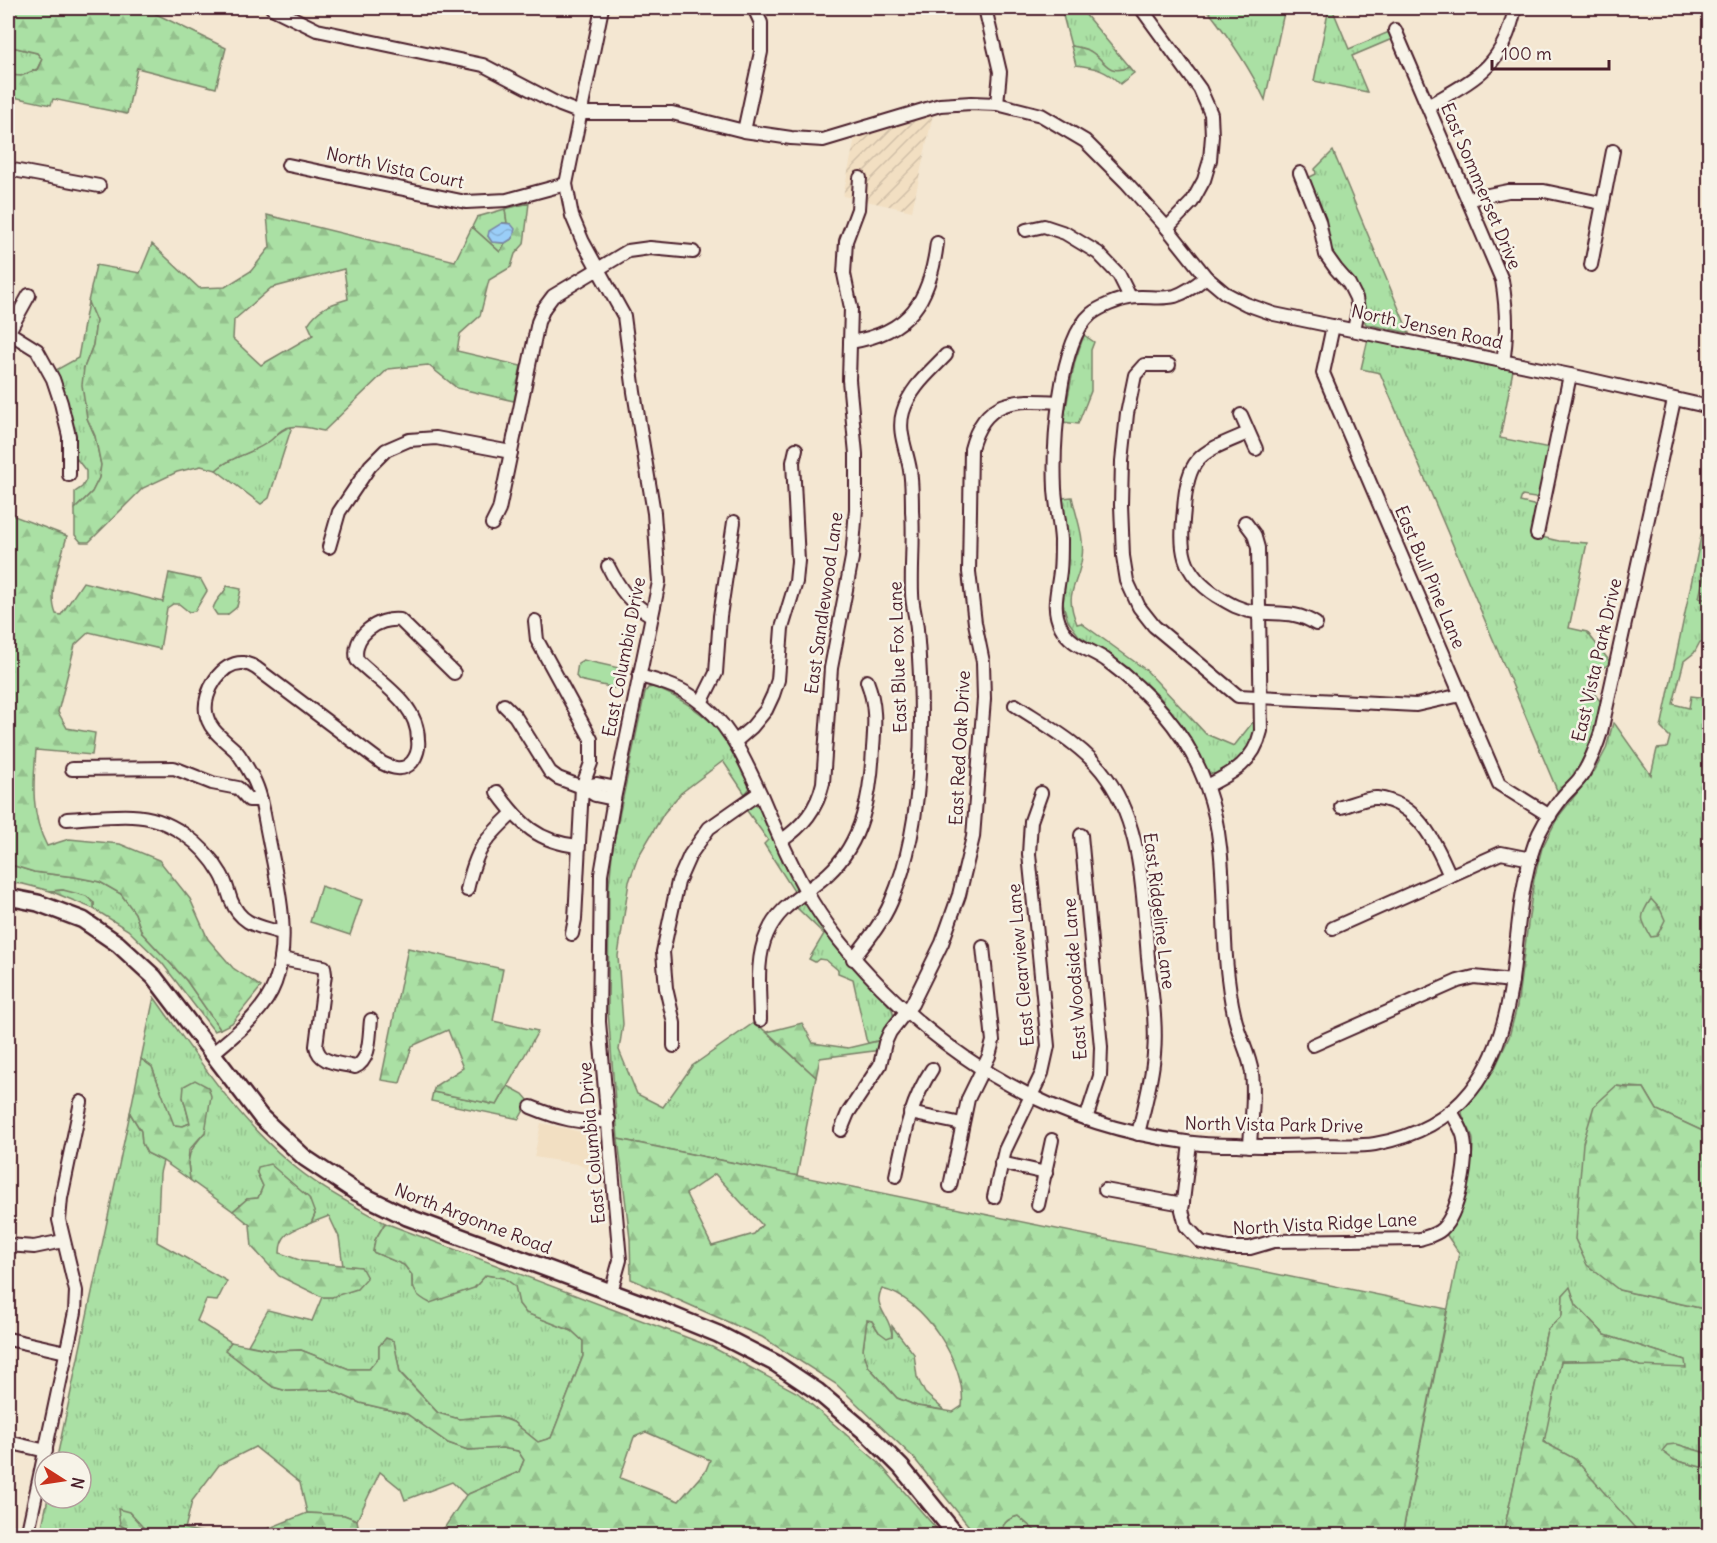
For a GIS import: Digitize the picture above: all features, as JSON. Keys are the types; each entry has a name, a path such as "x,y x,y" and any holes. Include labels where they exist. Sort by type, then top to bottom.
{"main road":[{"name":"North Argonne Road","path":"8,897 38,903 83,920 118,944 154,977 261,1117 306,1158 356,1192 407,1217 664,1311 739,1344 775,1363 816,1391 869,1435 901,1467 957,1536"}],"street":[{"name":"East Columbia Drive","path":"603,8 566,184 572,216 583,242 624,316 654,513 659,582 615,793 601,874 599,1023 609,1120 609,1202 620,1260 611,1292"},
{"path":"744,131 761,52 760,23 754,8"},
{"path":"985,8 1000,72 997,104"},
{"path":"1141,8 1200,89 1211,114 1210,160 1204,180 1192,202 1167,228"},
{"path":"1428,106 1477,78 1488,66 1508,34 1515,8"},
{"path":"280,9 317,30 483,65 560,105 581,113"},
{"name":"East Sommerset Drive","path":"1395,30 1502,280 1507,319 1503,362"},
{"name":"North Jensen Road","path":"581,113 672,113 744,131 823,140 940,105 997,104 1041,115 1085,141 1167,228 1206,277 1225,293 1246,304 1274,314 1570,375 1710,407"},
{"path":"1591,265 1601,203 1613,151"},
{"name":"North Vista Court","path":"288,165 466,202 507,200 566,184"},
{"path":"8,169 99,186"},
{"path":"1300,173 1319,221 1326,255 1349,284 1356,298 1358,310 1354,330"},
{"name":"East Sandlewood Lane","path":"781,841 803,824 814,808 820,793 825,772 831,668 852,558 856,509 856,454 849,380 851,308 844,274 845,252 858,209 860,178"},
{"path":"1469,199 1508,191 1544,191 1601,203"},
{"path":"1026,230 1044,226 1065,233 1098,253 1119,275 1130,297"},
{"path":"850,342 886,333 918,307 928,286 937,243"},
{"path":"492,524 499,510 538,322 543,308 553,296 628,251 650,248 693,252"},
{"path":"1206,277 1190,290 1176,296 1156,299 1130,297 1107,305 1091,314 1072,343 1058,402 1054,452 1055,492 1061,537 1055,606 1060,626 1070,640 1103,658 1139,687 1168,717 1191,751 1207,786 1216,818 1221,852 1225,945 1231,999 1252,1074 1250,1146"},
{"path":"29,295 8,333 37,350 52,379 69,436 69,475"},
{"name":"East Bull Pine Lane","path":"1333,326 1323,373 1499,784 1550,816"},
{"name":"East Blue Fox Lane","path":"854,959 870,938 890,903 906,858 916,810 920,678 917,626 912,595 913,520 910,470 901,423 903,412 914,388 946,355"},
{"path":"1169,365 1144,364 1135,375 1130,394 1122,461 1123,556 1127,581 1139,607 1154,626 1238,696 1416,705 1461,695"},
{"path":"1537,534 1570,375"},
{"name":"East Red Oak Drive","path":"841,1130 848,1113 880,1065 890,1032 906,1012 930,970 952,919 973,837 984,699 983,662 975,623 969,572 971,449 979,425 986,417 1006,404 1026,400 1058,402"},
{"name":"East Vista Park Drive","path":"1452,1113 1481,1078 1501,1035 1512,981 1526,879 1536,841 1560,800 1580,779 1592,759 1601,732 1674,400"},
{"path":"1241,415 1256,449"},
{"path":"1248,432 1208,450 1191,469 1186,482 1181,541 1183,554 1188,568 1204,587 1238,608 1295,614 1316,624"},
{"path":"328,547 339,512 370,466 386,450 409,440 436,438 511,453"},
{"path":"736,741 752,727 765,710 778,680 782,628 796,582 798,561 794,462 796,449"},
{"path":"701,703 716,673 720,616 734,522"},
{"path":"1207,786 1240,768 1250,757 1260,737 1262,698 1258,548 1254,534 1245,522"},
{"path":"608,566 619,587 634,605 652,616"},
{"path":"212,1054 242,1028 264,1004 275,984 281,959 282,933 277,880 261,800 254,779 237,753 208,722 206,703 210,688 218,676 233,665 243,663 256,668 382,763 399,769 407,767 414,760 418,748 416,723 408,706 357,660 355,651 359,638 380,621 390,618 400,620 454,674"},
{"path":"535,621 537,639 591,738 591,763 582,787 575,919 572,934"},
{"name":"North Vista Park Drive","path":"639,676 675,687 701,703 736,741 806,891 854,959 906,1012 953,1051 1030,1096 1086,1119 1138,1134 1190,1143 1250,1146 1374,1145 1415,1132 1452,1113"},
{"path":"760,1020 760,961 771,925 782,910 828,875 841,860 854,839 865,811 871,785 875,724 874,705 867,681"},
{"path":"504,705 516,716 550,772 567,783 582,787 595,795 615,793"},
{"name":"East Ridgeline Lane","path":"1015,705 1090,758 1120,797 1130,824 1137,854 1155,1031 1154,1056 1138,1134"},
{"path":"72,769 174,768 212,783 237,788 249,800 261,800"},
{"path":"497,792 512,814 534,833 548,840 578,846"},
{"path":"674,1046 674,1023 666,988 663,952 678,882 690,855 710,828 759,792"},
{"name":"East Clearview Lane","path":"994,1197 1001,1163 1042,1073 1048,1046 1029,854 1031,821 1041,793"},
{"path":"1341,807 1376,798 1400,806 1414,815 1435,842 1450,876"},
{"path":"467,890 478,850 489,835 512,814"},
{"path":"67,819 133,816 152,819 171,826 189,837 203,850 222,875 236,913 243,920 282,933"},
{"name":"East Woodside Lane","path":"1081,835 1101,1047 1100,1076 1086,1119"},
{"path":"1333,928 1501,853 1531,859"},
{"path":"950,1186 968,1099 992,1048 993,1041 983,947"},
{"path":"281,959 324,967 316,1046 317,1053 323,1060 355,1067 360,1065 366,1054 371,1020"},
{"path":"1313,1045 1458,981 1474,977 1512,981"},
{"path":"896,1176 910,1113 917,1094 932,1069"},
{"path":"8,1443 46,1450 75,1312 76,1291 59,1220 61,1198 81,1102"},
{"path":"531,1107 553,1116 585,1123 609,1120"},
{"path":"910,1113 962,1124"},
{"name":"North Vista Ridge Lane","path":"1190,1143 1183,1204 1186,1226 1201,1242 1229,1248 1250,1248 1274,1241 1420,1239 1435,1234 1449,1221 1459,1192 1466,1153 1464,1136 1452,1113"},
{"path":"1038,1205 1052,1140"},
{"path":"1001,1163 1046,1173"},
{"path":"1105,1190 1183,1204"},
{"path":"8,1245 34,1246 63,1241"},
{"path":"8,1340 66,1352"},
{"path":"27,1536 33,1509"}],"shaded area":[{"path":"933,114 912,211 843,196 855,138"},
{"path":"541,1123 603,1137 607,1183 604,1184 588,1169 577,1164 534,1157"}],"green space":[{"path":"8,8 144,8 226,48 216,88 137,68 127,114 53,99 51,105 8,96 8,75 21,76 37,70 42,59 37,53 8,46"},
{"path":"1061,8 1080,8 1129,67 1119,71 1114,70 1071,46"},
{"path":"1206,8 1285,8 1265,100 1238,52"},
{"path":"1329,8 1332,8 1349,49 1389,32 1392,39 1352,56 1367,92 1314,81"},
{"path":"8,46 37,53 42,59 37,69 21,76 8,75"},
{"path":"1071,46 1090,51 1111,69 1129,67 1134,73 1120,84 1100,70 1076,65"},
{"path":"1333,151 1409,333 1366,324 1333,257 1308,178 1316,174 1315,169"},
{"path":"529,203 524,244 515,254 511,267 489,280 480,316 460,334 457,351 521,366 514,401 457,388 428,365 388,369 324,431 302,427 287,428 264,445 229,461 216,470 201,466 177,472 143,488 89,542 81,542 75,535 75,509 92,492 99,478 101,465 95,436 87,418 82,385 84,368 93,345 96,321 88,302 96,265 140,273 152,244 199,288 225,287 251,271 270,247 267,215 455,261 472,227 500,252 505,243 513,238 505,209","holes":["344,269 348,299 321,310 308,324 313,335 261,365 233,339 234,320 271,288"]},
{"path":"505,209 507,223 502,223 488,236 492,242 505,243 500,252 472,227 477,217"},
{"path":"88,302 96,321 93,345 84,368 87,418 95,436 101,465 99,478 92,492 75,509 75,492 86,480 86,471 76,458 75,438 67,400 56,370 78,358"},
{"path":"1084,335 1094,342 1091,350 1091,391 1078,424 1063,422 1075,361"},
{"path":"1368,339 1513,370 1500,438 1550,448 1539,496 1535,498 1522,496 1520,502 1533,505 1537,509 1533,535 1559,541 1587,543 1569,628 1587,632 1611,663 1595,672 1590,678 1590,689 1602,703 1596,729 1582,763 1559,795 1380,373 1361,369"},
{"path":"292,426 269,498 261,504 216,470 259,447"},
{"path":"1072,497 1083,550 1071,596 1077,624 1081,623 1146,670 1206,734 1234,746 1256,718 1253,738 1245,752 1240,759 1216,775 1209,773 1185,730 1159,696 1127,667 1079,636 1068,621 1063,604 1068,559 1063,498"},
{"path":"1709,498 1709,560 1700,598 1709,600 1709,644 1700,642 1694,653 1684,661 1673,704 1689,708 1691,696 1709,698 1709,1134 1657,1110 1644,1088 1616,1086 1619,1290 1709,1310 1709,1369 1706,1371 1710,1373 1709,1454 1676,1444 1674,1460 1709,1469 1709,1533 1705,1536 1640,1535 1575,1459 1543,1442 1561,1361 1626,1360 1640,1366 1685,1360 1605,1335 1576,1305 1570,1288 1563,1295 1562,1316 1547,1330 1503,1535 1402,1536 1459,1253 1446,1234 1459,1215 1469,1178 1472,1156 1473,1140 1463,1118 1462,1110 1494,1070 1509,1037 1517,1006 1534,879 1542,848 1558,817 1595,770 1606,749 1613,723 1651,775 1657,749 1667,748 1670,737 1661,728"},
{"path":"8,499 14,516 67,536 54,586 56,614 61,615 83,582 163,602 169,573 201,580 207,591 195,611 189,612 179,604 173,604 167,608 160,649 89,632 75,645 58,712 67,728 95,733 92,755 36,750 34,800 38,823 47,846 69,839 120,844 159,860 190,899 208,939 233,968 261,987 232,1023 220,1029 186,980 142,933 135,913 121,894 100,882 34,872 8,864"},
{"path":"1709,560 1709,600 1699,598"},
{"path":"227,586 241,589 237,607 227,615 217,615 213,609 214,606"},
{"path":"583,660 619,668 615,688 579,680 576,676 578,663"},
{"path":"653,687 686,703 714,726 737,754 750,788 745,794 723,761 681,793 664,813 638,857 629,882 618,956 623,1024 619,1050 637,1094 663,1107 692,1066 755,1022 816,1077 797,1176 618,1139 608,1011 609,886 613,845 645,692 648,688"},
{"path":"754,804 760,809 796,886 795,893 764,844 768,840 745,808"},
{"path":"8,864 34,872 100,882 121,894 135,913 142,933 186,980 220,1029 214,1031 162,963 128,930 94,909 94,903 63,890 50,891 23,884 8,883"},
{"path":"321,886 362,900 350,935 310,922"},
{"path":"63,890 86,896 94,903 94,909 50,891"},
{"path":"1651,899 1660,909 1665,920 1657,936 1651,937 1642,918"},
{"path":"801,902 807,904 845,957 892,1009 894,1017 882,1040 868,1043 866,1039 853,979 838,973 838,970 826,960 819,959 815,962 809,959 824,934 795,906"},
{"path":"408,948 503,969 493,1021 538,1031 497,1105 433,1092 435,1086 463,1068 448,1030 412,1046 400,1083 381,1080"},
{"path":"154,997 216,1083 268,1143 311,1179 385,1223 375,1240 373,1252 404,1265 412,1275 412,1288 474,1288 486,1275 504,1278 516,1286 519,1304 526,1313 572,1331 583,1341 583,1356 551,1438 538,1442 513,1422 497,1416 459,1419 438,1413 400,1372 394,1342 379,1346 379,1357 370,1369 349,1369 301,1350 276,1351 248,1345 268,1310 312,1321 322,1297 332,1297 360,1267 343,1266 339,1237 329,1216 311,1223 315,1214 257,1173 263,1186 258,1198 247,1199 233,1211 190,1180 188,1165 190,1154 205,1132 183,1097 190,1123 183,1126 173,1125 152,1067 141,1059"},
{"path":"802,1023 813,1043 848,1048 882,1040 881,1050 820,1058 816,1077 767,1032"},
{"path":"141,1059 152,1067 174,1125 183,1126 190,1123 183,1097 184,1086 195,1080 208,1087 211,1096 205,1132 189,1150 190,1180 147,1153 142,1143 141,1131 130,1113"},
{"path":"508,1086 523,1094 529,1101 519,1119 431,1101 433,1092 497,1105"},
{"path":"1616,1086 1644,1088 1657,1110 1709,1134 1709,1310 1619,1290 1587,1265 1575,1239 1583,1143 1594,1106"},
{"path":"130,1113 141,1131 142,1143 147,1153 163,1161 160,1173 157,1242 227,1281 217,1301 206,1300 197,1321 231,1342 226,1350 273,1387 287,1391 331,1390 360,1403 407,1414 448,1443 468,1450 502,1448 518,1451 524,1460 519,1472 466,1495 452,1482 405,1500 401,1489 380,1472 357,1520 344,1515 307,1513 300,1483 255,1447 219,1465 192,1501 185,1529 215,1535 150,1535 129,1513 120,1525 138,1535 40,1536 45,1510 93,1510 93,1450 59,1450"},
{"path":"618,1139 1447,1309 1402,1535 1040,1535 1018,1516 1005,1522 999,1535 976,1535 913,1457 836,1384 762,1337 631,1279 630,1239","holes":["715,1174 762,1225 754,1234 712,1246 686,1194","882,1289 897,1295 927,1319 950,1353 962,1390 962,1406 953,1412 917,1406 897,1398 868,1366 863,1349 867,1320 872,1321 879,1332 887,1338 892,1336 889,1323 880,1306 879,1295"]},
{"path":"270,1164 309,1198 315,1214 311,1223 285,1236 280,1253 302,1261 361,1267 367,1278 357,1289 332,1297 322,1297 279,1276 252,1247 250,1225 233,1211 247,1199 258,1198 263,1186 257,1173 258,1167"},
{"path":"385,1223 712,1347 798,1393 879,1463 942,1535 434,1535 445,1527 466,1495 519,1472 524,1460 518,1451 502,1448 468,1450 448,1443 407,1414 360,1403 331,1390 287,1391 273,1387 225,1350 231,1342 276,1351 301,1350 349,1369 369,1369 379,1357 379,1346 386,1338 394,1341 400,1373 438,1413 459,1419 497,1416 513,1422 538,1442 551,1438 583,1356 583,1341 572,1331 526,1313 519,1304 515,1286 504,1278 486,1275 474,1288 430,1303 416,1292 412,1275 404,1265 373,1252 375,1240","holes":["646,1432 710,1460 706,1470 679,1501 620,1478 634,1437"]},
{"path":"1570,1287 1576,1305 1605,1335 1685,1360 1686,1368 1640,1366 1625,1360 1561,1361 1544,1442 1575,1459 1641,1535 1503,1535 1547,1330 1562,1316 1563,1295"},
{"path":"867,1319 872,1321 879,1332 892,1336 892,1326 914,1354 917,1377 925,1393 944,1410 917,1406 897,1398 868,1366 863,1349"},
{"path":"1676,1444 1709,1454 1709,1469 1674,1460 1662,1451 1667,1445"},
{"path":"118,1509 129,1512 150,1535 138,1535 120,1525"},
{"path":"307,1513 344,1515 357,1520 360,1535 252,1535"},
{"path":"1018,1516 1040,1535 999,1536 1006,1523"}],"water":[{"path":"502,223 511,224 515,229 513,238 505,243 492,242 488,236 489,231"}]}
